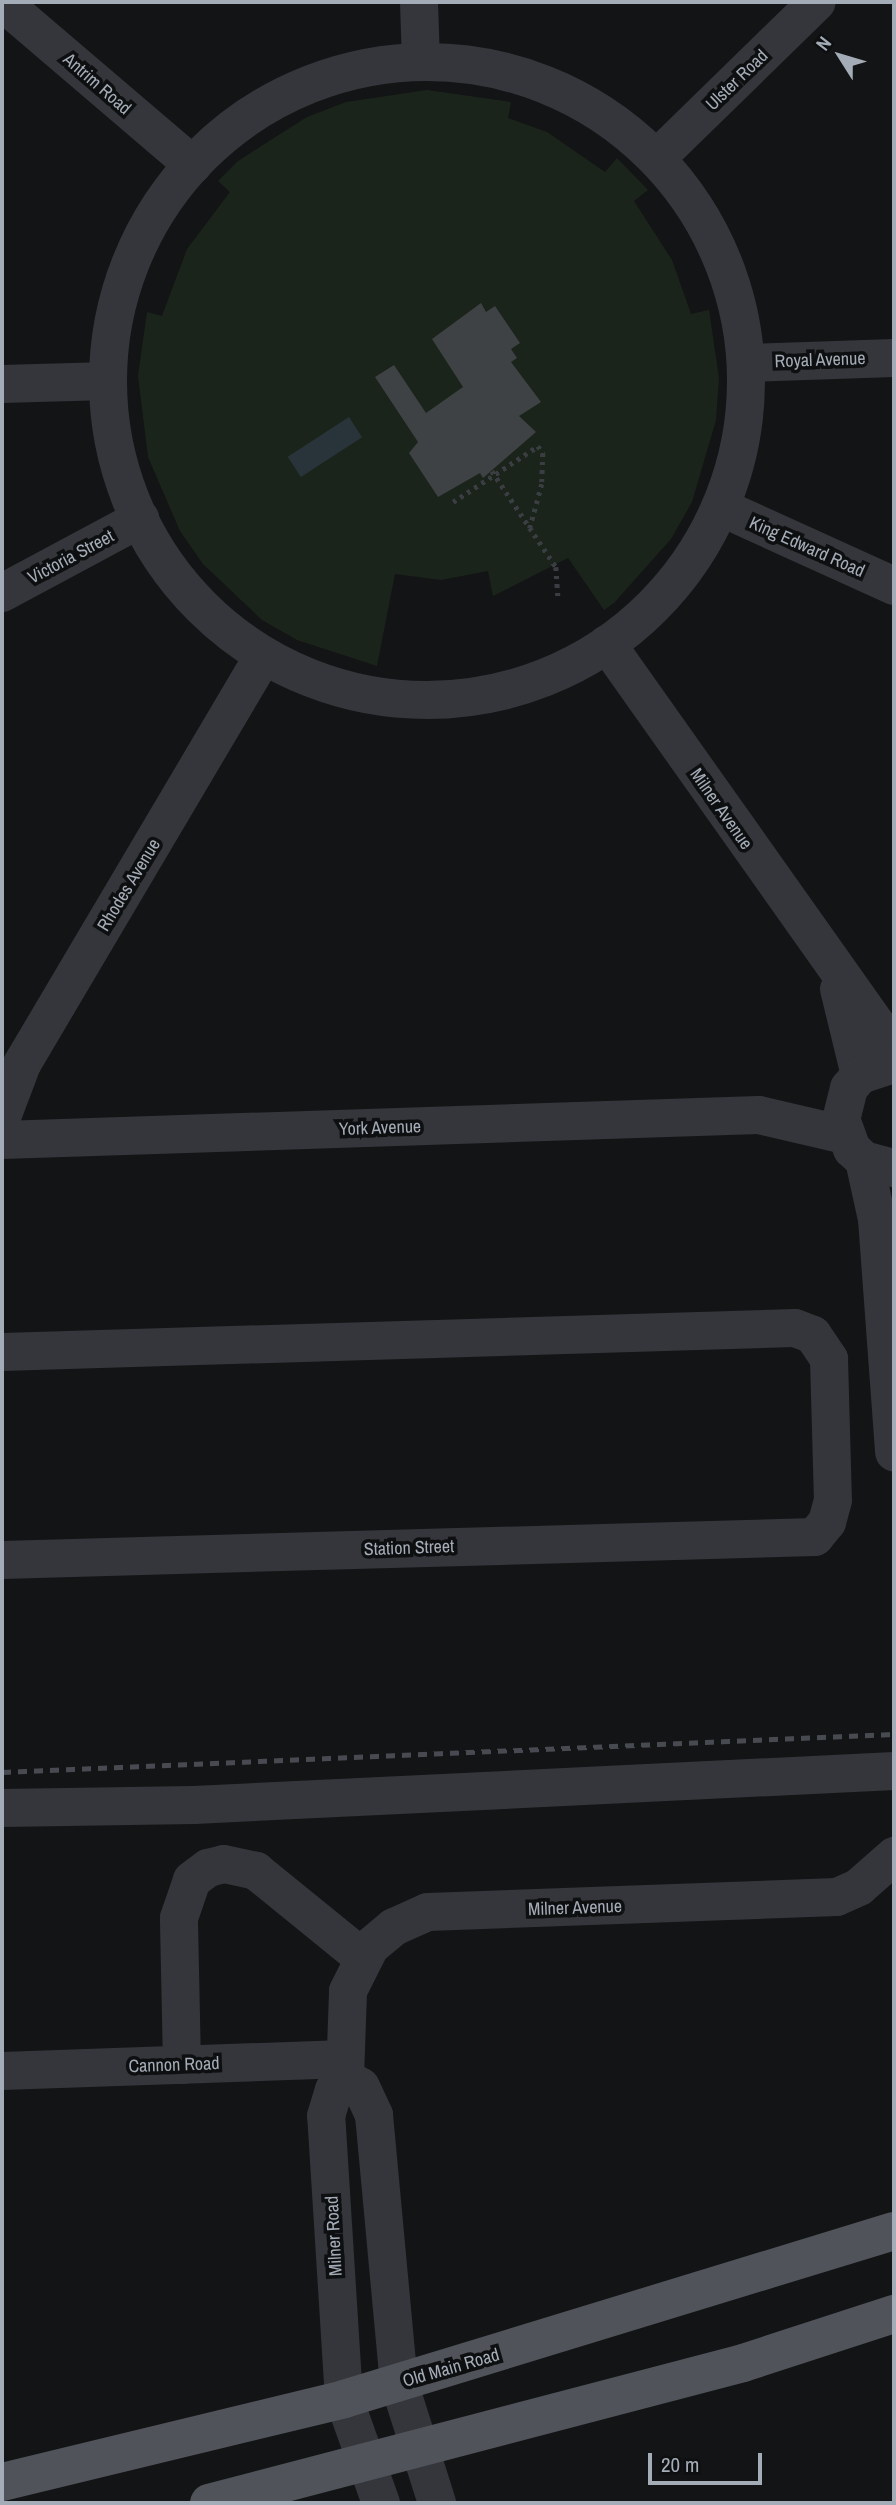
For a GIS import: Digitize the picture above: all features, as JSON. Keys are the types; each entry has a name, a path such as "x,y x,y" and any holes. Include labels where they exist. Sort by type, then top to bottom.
{"main road":[{"name":"Old Main Road","path":"2,2482 344,2399 894,2231"},
{"path":"209,2503 743,2363 894,2314"}],"street":[{"name":"Antrim Road","path":"2,2 193,165"},
{"path":"419,2 421,62"},
{"name":"Ulster Road","path":"657,158 817,2"},
{"path":"421,62 476,65 573,96 617,123 657,158 692,201 720,251 738,305 746,363 736,460 720,508 691,559 653,605 607,644 563,670 514,688 411,700 310,678 264,656 192,597 139,519 112,429 108,381 112,334 140,244 193,165 260,110 299,89 339,74 421,62"},
{"name":"Royal Avenue","path":"746,363 894,358"},
{"path":"2,384 108,381"},
{"name":"King Edward Road","path":"720,508 894,586"},
{"name":"Victoria Street","path":"2,593 139,519"},
{"name":"Milner Avenue","path":"607,644 835,973 894,1050"},
{"name":"Rhodes Avenue","path":"2,1118 22,1065 264,656"},
{"name":"Milner Avenue","path":"835,973 868,1076"},
{"path":"868,1076 841,1119 867,1154 877,1219 894,1452"},
{"name":"York Avenue","path":"2,1140 759,1115 868,1076"},
{"name":"York Avenue","path":"759,1115 867,1154"},
{"name":"Station Street","path":"2,1352 795,1328 813,1335 829,1359 833,1500 827,1522 815,1537 2,1560"},
{"path":"2,1808 194,1805 894,1771"},
{"name":"Milner Avenue","path":"345,2069 348,1991 363,1958 394,1927 428,1912 836,1897 859,1887 894,1856"},
{"path":"182,2065 179,1918 192,1880 208,1868 224,1864 256,1871 363,1958"},
{"name":"Cannon Road","path":"2,2071 182,2065 345,2069"},
{"path":"345,2069 361,2087 374,2115 399,2383 437,2503"},
{"name":"Milner Road","path":"345,2069 326,2116 344,2399 381,2503"}],"path":[{"path":"453,502 493,473 538,446 543,453 542,484 530,528"},
{"path":"493,473 556,567 558,596"}],"shaded area":[{"path":"427,90 511,102 508,118 547,132 605,172 617,158 648,190 634,201 672,260 691,314 709,310 719,378 716,420 692,502 671,539 614,603 604,610 568,558 493,596 488,571 441,580 395,574 377,666 297,640 262,620 203,564 180,531 148,457 138,376 147,312 162,316 187,249 230,192 218,181 238,161 307,117 346,102"},
{"path":"349,417 362,437 301,477 288,457"}],"building":[{"path":"481,303 486,312 495,306 520,343 511,349 517,358 511,362 541,402 519,416 536,432 483,478 480,473 438,497 409,453 418,442 375,377 394,365 426,413 463,387 432,339"}],"railway":[{"path":"2,1772 894,1734"}]}
